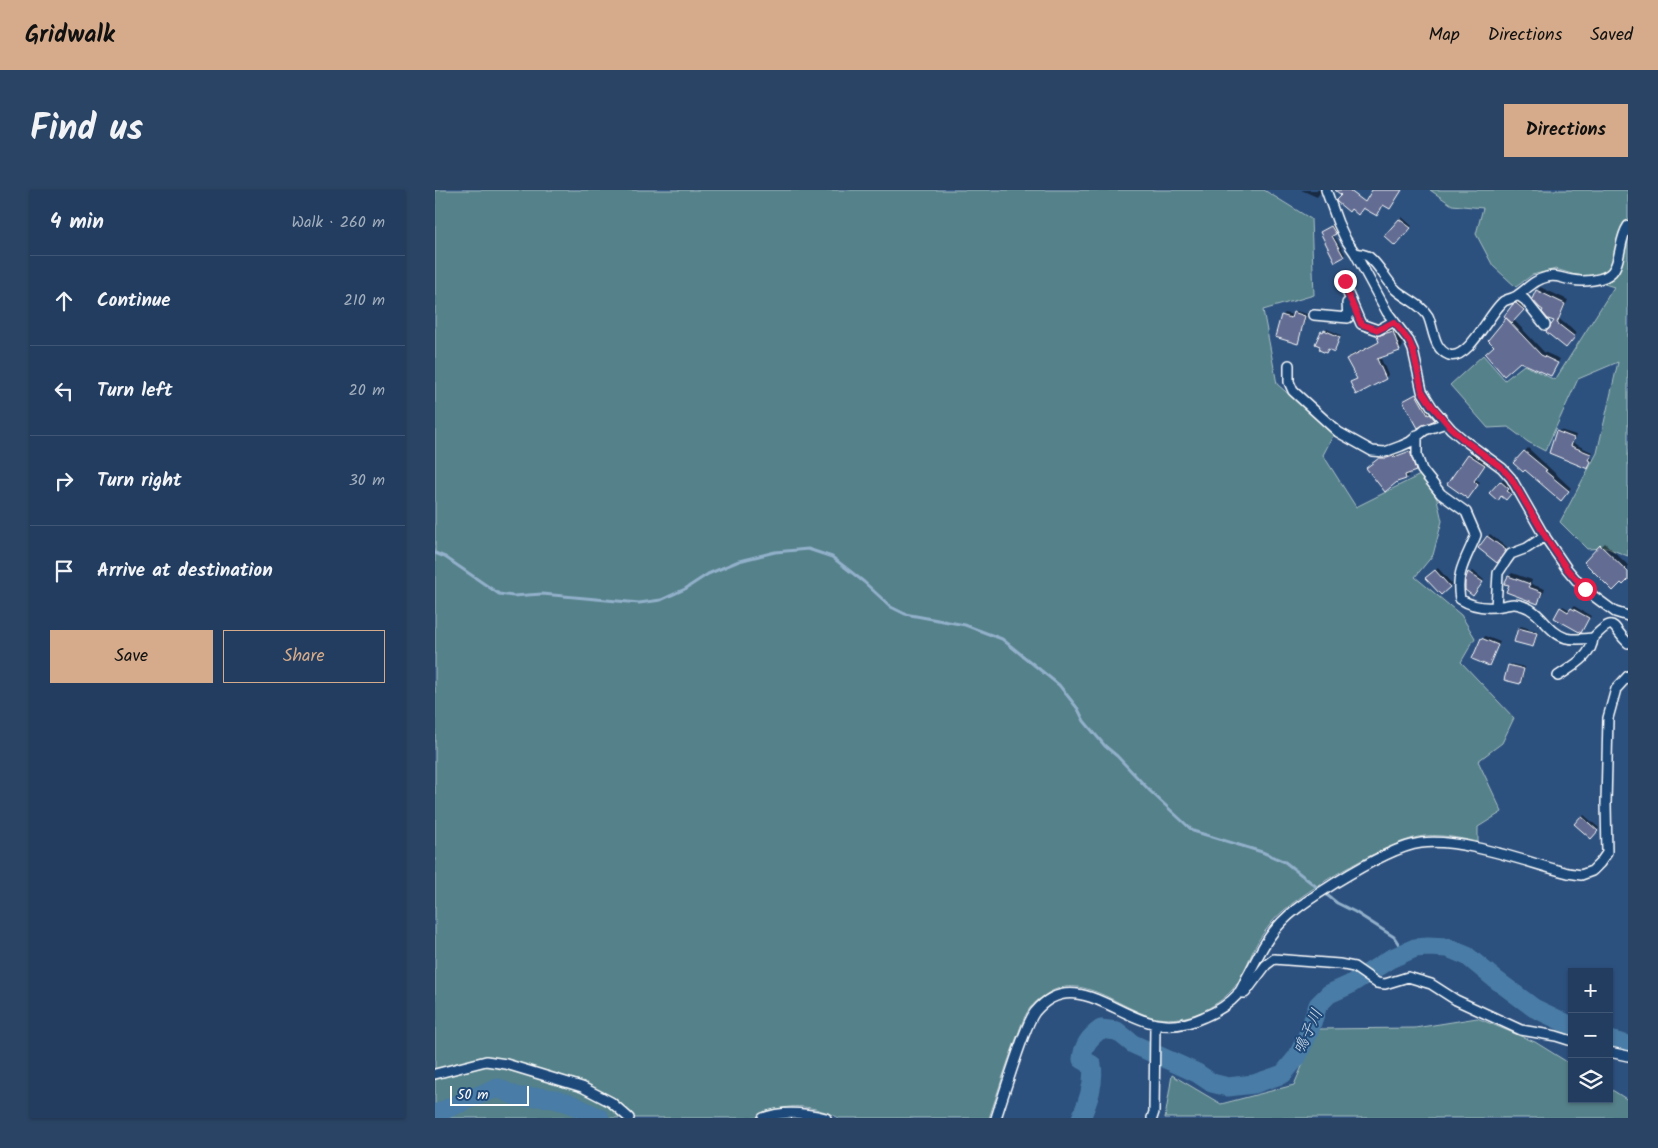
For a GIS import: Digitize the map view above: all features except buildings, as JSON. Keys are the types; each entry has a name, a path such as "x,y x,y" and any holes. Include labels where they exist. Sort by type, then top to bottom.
{"street":[{"path":"1326,190 1338,223 1379,298 1409,341 1413,350 1422,391 1446,423 1464,440 1502,468 1511,478 1545,536 1567,569 1585,589 1615,612 1628,616"},
{"path":"1355,253 1365,254 1398,292 1421,307 1428,316 1439,348 1449,354 1456,355 1466,350 1503,302 1518,295 1533,282 1556,275 1571,280 1603,278 1612,272 1628,226"},
{"path":"1345,281 1361,324 1378,330 1394,322"},
{"path":"1518,295 1525,300 1545,325"},
{"path":"1314,315 1348,318 1347,303 1351,300"},
{"path":"1289,365 1289,382 1293,391 1339,432 1372,451 1385,452 1410,442 1425,430 1446,423"},
{"path":"1417,435 1417,456 1422,470 1441,494 1466,512 1476,535 1467,553 1457,586 1460,599 1470,605 1481,607 1496,607 1512,603 1525,606 1535,612 1556,634 1568,639 1593,638"},
{"path":"1496,607 1498,573 1505,561 1511,554 1527,548 1545,536"},
{"path":"1558,676 1585,656 1592,645 1593,638 1604,626 1611,625 1617,627 1628,643"},
{"path":"996,1118 1004,1088 1026,1031 1035,1013 1048,1000 1059,995 1092,996 1155,1024 1180,1025 1204,1017 1224,1006 1239,993 1262,948 1277,926 1290,913 1343,878 1401,849 1420,843 1447,843 1476,848 1568,873 1581,875 1592,871 1607,853 1608,718 1616,689 1628,676"},
{"path":"1239,993 1245,993 1265,965 1274,959 1339,964 1354,967 1377,983 1385,984 1408,977 1431,984 1456,1000 1521,1030 1568,1040"},
{"path":"1153,1118 1155,1024"},
{"path":"1613,1053 1628,1056"},
{"path":"435,1074 486,1062 506,1064 583,1087 611,1102 629,1118"},
{"path":"763,1118 770,1115 787,1113 808,1114 826,1118"}],"green space":[{"path":"435,190 1264,190 1311,219 1314,295 1263,310 1277,384 1334,434 1323,455 1356,507 1422,474 1437,499 1442,521 1433,555 1415,577 1461,615 1475,638 1461,662 1514,718 1502,743 1478,761 1502,812 1478,827 1478,842 1440,836 1418,837 1384,849 1362,860 1299,898 1272,922 1263,934 1236,986 1222,1000 1201,1012 1179,1018 1157,1018 1143,1014 1101,994 1087,989 1072,987 1058,989 1044,996 1031,1006 1024,1019 989,1118 839,1118 818,1110 787,1107 779,1109 783,1118 435,1118"},
{"path":"1430,190 1628,190 1628,556 1607,548 1587,549 1560,522 1597,453 1618,362 1578,379 1545,451 1528,442 1508,427 1488,428 1450,385 1483,355 1505,380 1524,365 1555,380 1614,287 1556,269 1532,275 1516,287 1493,266 1476,234 1483,208 1452,205"},
{"path":"1477,1018 1535,1042 1568,1063 1568,1103 1613,1103 1613,1091 1628,1100 1628,1118 1165,1118 1172,1075 1221,1104 1294,1085 1318,1029 1415,1028"}],"waterway":[{"path":"435,553 445,557 499,594 513,596 542,594 639,603 661,600 685,589 708,574 739,561 775,552 808,549 832,557 864,582 891,607 905,614 965,625 1002,639 1059,685 1078,709 1084,721 1105,746 1193,831 1262,852 1285,862 1337,903 1394,937 1405,954"},
{"name":"鳴子川","path":"1081,1118 1093,1079 1092,1065 1082,1059 1083,1054 1088,1042 1101,1029 1117,1031 1133,1044 1197,1073 1212,1083 1228,1087 1254,1084 1283,1074 1297,1057 1309,1032 1318,1005 1329,994 1349,985 1390,959 1415,948 1448,948 1467,956 1534,1008 1568,1024"},
{"name":"鳴子川","path":"1613,1041 1628,1045"},
{"name":"鳴子川","path":"435,1114 498,1088 518,1097 539,1097 569,1103 600,1118"}],"route":[{"path":"1345,281 1346,289 1361,324 1378,330 1394,322 1409,341 1413,350 1422,391 1432,406 1464,440 1502,468 1511,478 1567,569 1585,589"}]}
